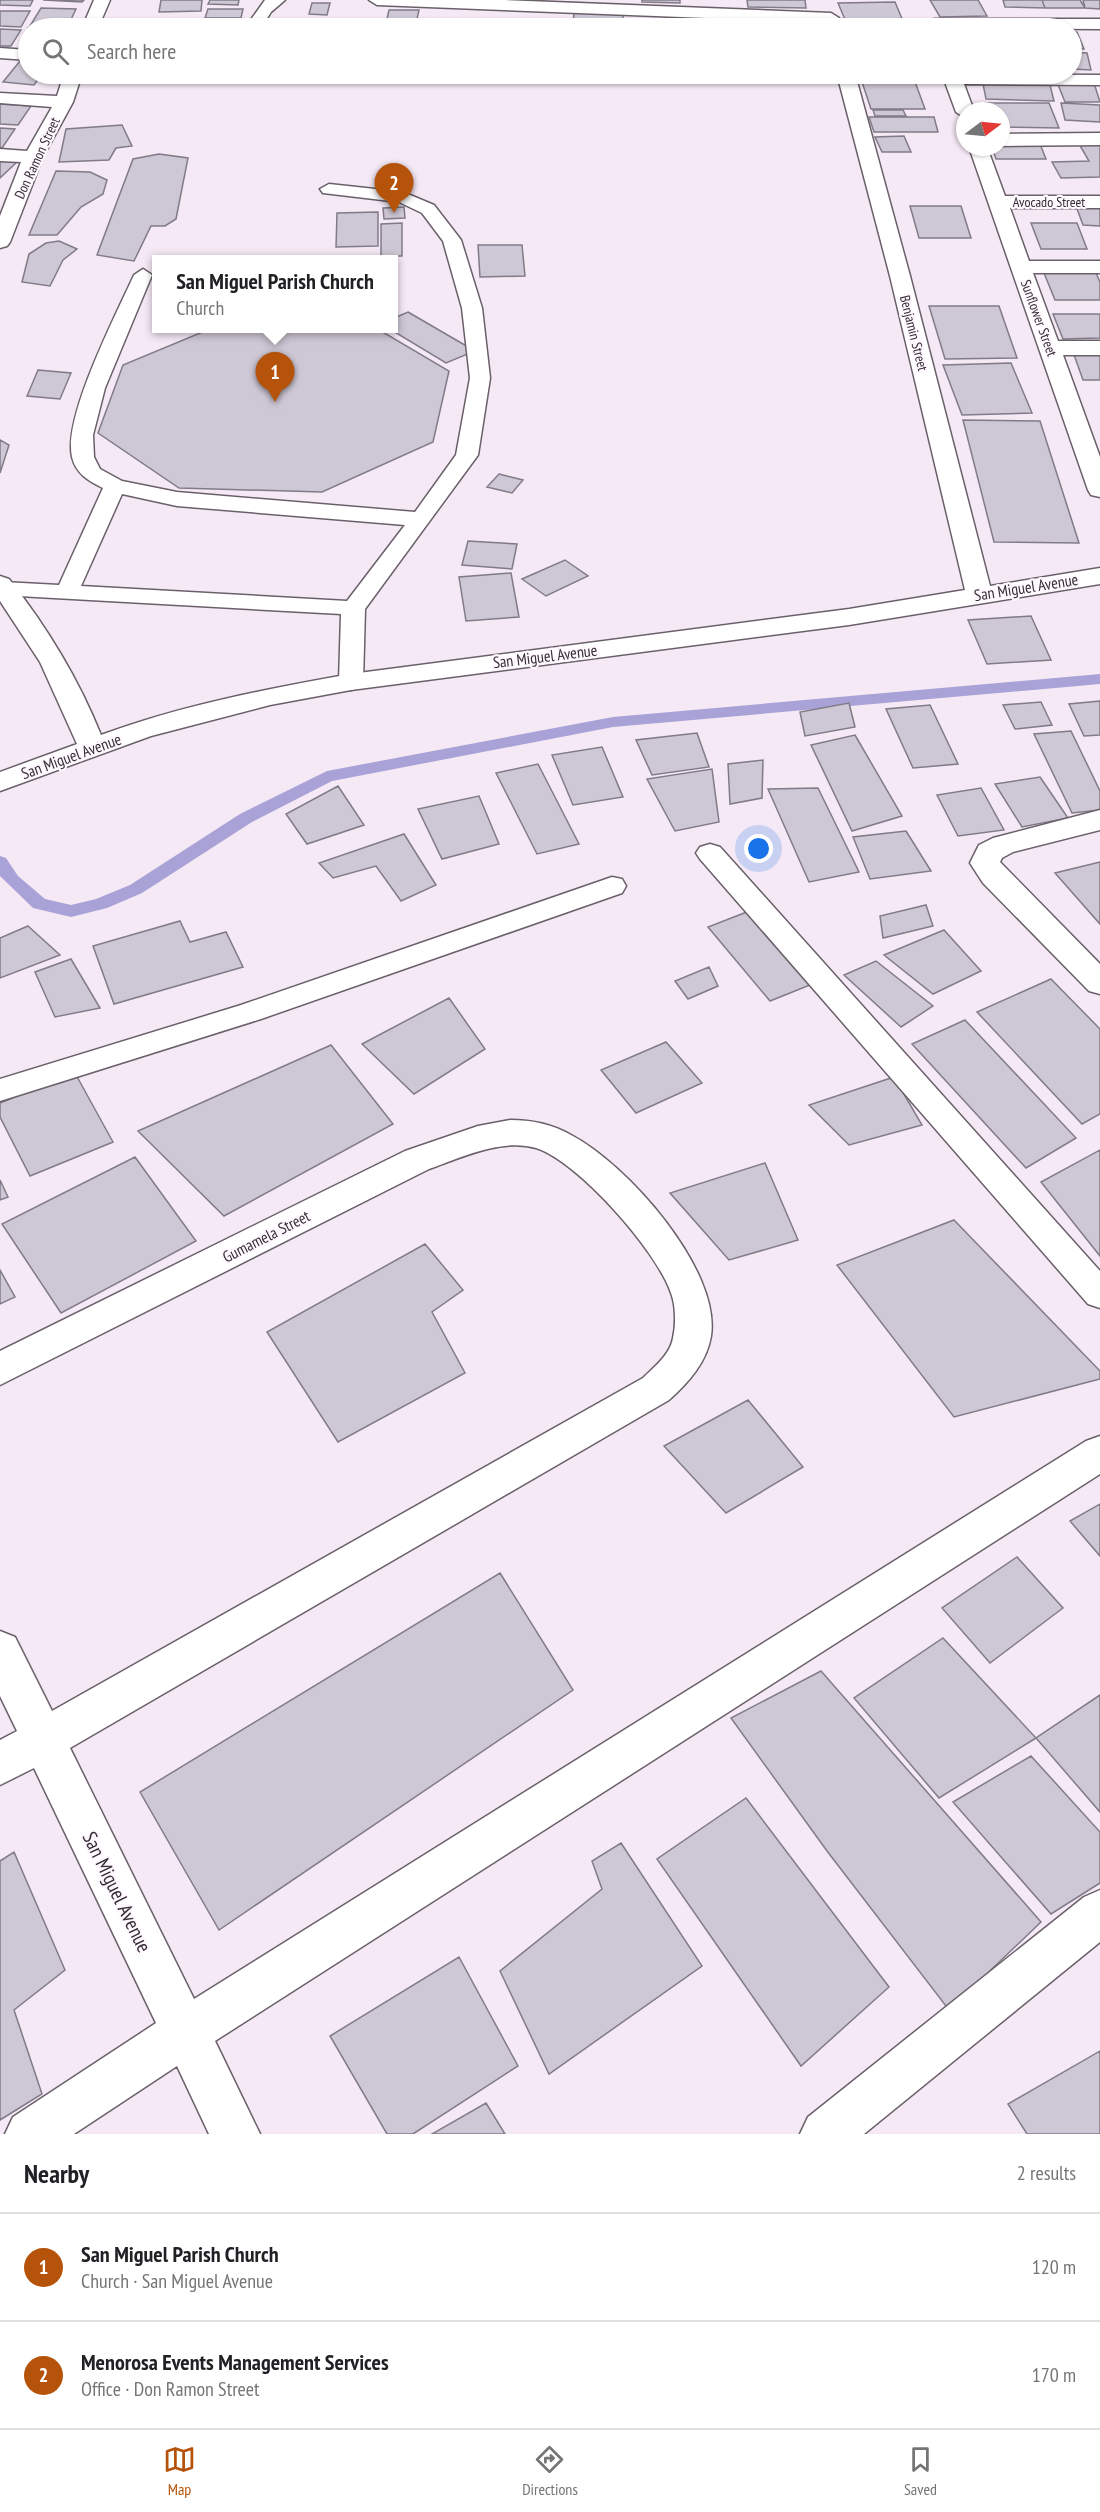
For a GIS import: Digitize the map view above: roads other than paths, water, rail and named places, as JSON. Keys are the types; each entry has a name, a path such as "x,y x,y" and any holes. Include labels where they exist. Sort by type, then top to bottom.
{"street":[{"path":"94,18 102,0"},
{"path":"258,18 267,5 277,0"},
{"path":"376,0 733,18"},
{"path":"826,0 831,18"},
{"path":"1082,24 1100,24"},
{"path":"0,53 18,54"},
{"path":"1082,80 1100,80"},
{"name":"Don Ramon Street","path":"0,242 6,212 64,102 70,84"},
{"name":"Benjamin Street","path":"849,84 900,276 979,594"},
{"path":"955,84 962,102"},
{"path":"0,98 64,102"},
{"path":"1010,140 1100,140"},
{"path":"0,155 33,158"},
{"name":"Sunflower Street","path":"981,156 1050,348 1091,440 1100,490"},
{"name":"Avocado Street","path":"997,202 1100,202"},
{"path":"1020,267 1100,267"},
{"path":"1050,348 1100,348"},
{"name":"San Miguel Avenue","path":"2,781 192,716 270,697 351,682 767,629 1100,576"},
{"path":"2,586 57,665 93,748"},
{"path":"1100,820 1003,845 990,852 986,862 994,876 1100,983"},
{"name":"Gumamela Street","path":"0,1369 417,1160 478,1140 508,1134 541,1136 575,1153 611,1184 663,1245 690,1292 693,1331 683,1363 656,1389 44,1740"},
{"path":"30,2134 185,2032 1100,1453"},
{"name":"San Miguel Avenue","path":"0,1651 235,2134"},
{"path":"0,1764 44,1740"},
{"path":"825,2134 1100,1913"}],"lane":[{"path":"329,189 404,196 428,209 452,240 472,308 480,378 467,455 381,574 353,608 351,682"},
{"path":"143,275 95,388 82,435 83,457 91,473 115,486 177,499 420,519"},
{"path":"67,592 115,486"},
{"path":"2,586 67,592 353,608"},
{"path":"710,853 1100,1294"},
{"path":"0,1090 251,1012 612,886"}],"waterway":[{"path":"0,862 12,880 39,904 71,911 101,904 136,889 246,818 327,776 613,722 1100,679"}],"place":[{"name":"Menorosa Events Management Services","path":"394,213"},
{"name":"San Miguel Parish Church","path":"275,402"}]}
